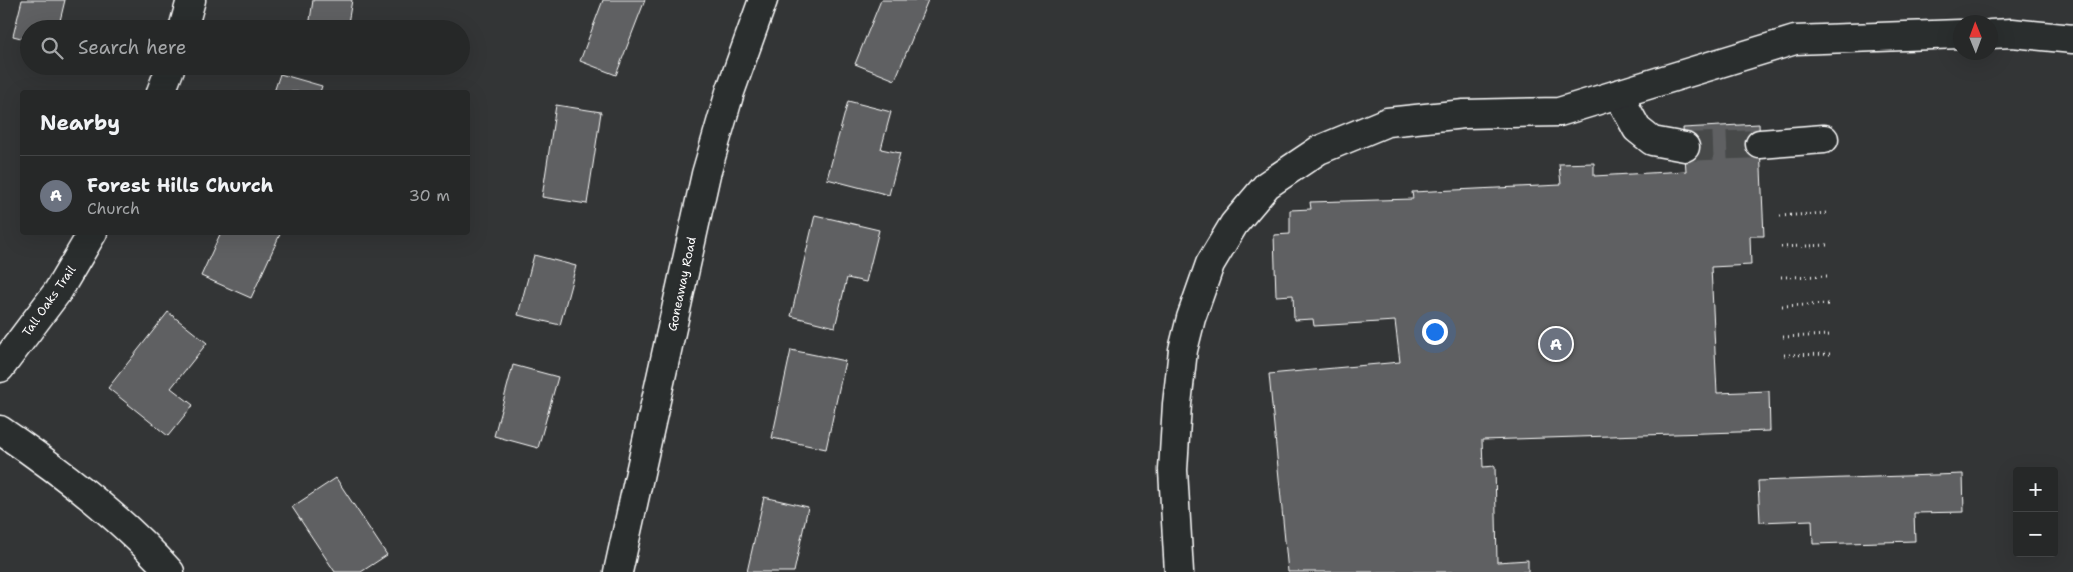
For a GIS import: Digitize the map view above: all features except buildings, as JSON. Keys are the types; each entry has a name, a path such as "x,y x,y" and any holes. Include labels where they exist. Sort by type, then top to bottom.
{"street":[{"path":"185,20 191,0"},
{"name":"Goneaway Road","path":"618,572 706,174 730,92 762,0"},
{"path":"1998,34 2012,33 2073,39"},
{"path":"1179,572 1173,470 1183,350 1191,318 1210,264 1234,224 1267,185 1319,150 1387,122 1464,114 1559,112 1795,40 1953,34"},
{"path":"162,90 168,75"},
{"path":"1618,94 1637,128 1652,141 1685,148"},
{"path":"1760,144 1824,139"},
{"name":"Tall Oaks Trail","path":"0,368 58,291 91,235"},
{"path":"0,430 36,454 105,510 170,572"}],"path":[{"path":"1780,216 1826,213"},
{"path":"1780,247 1828,245"},
{"path":"1782,278 1829,276"},
{"path":"1782,306 1830,304"},
{"path":"1783,337 1831,335"},
{"path":"1784,356 1832,354"}],"tunnel":[{"path":"1685,147 1760,144"}],"place":[{"name":"Forest Hills Church","path":"1556,344"}]}
